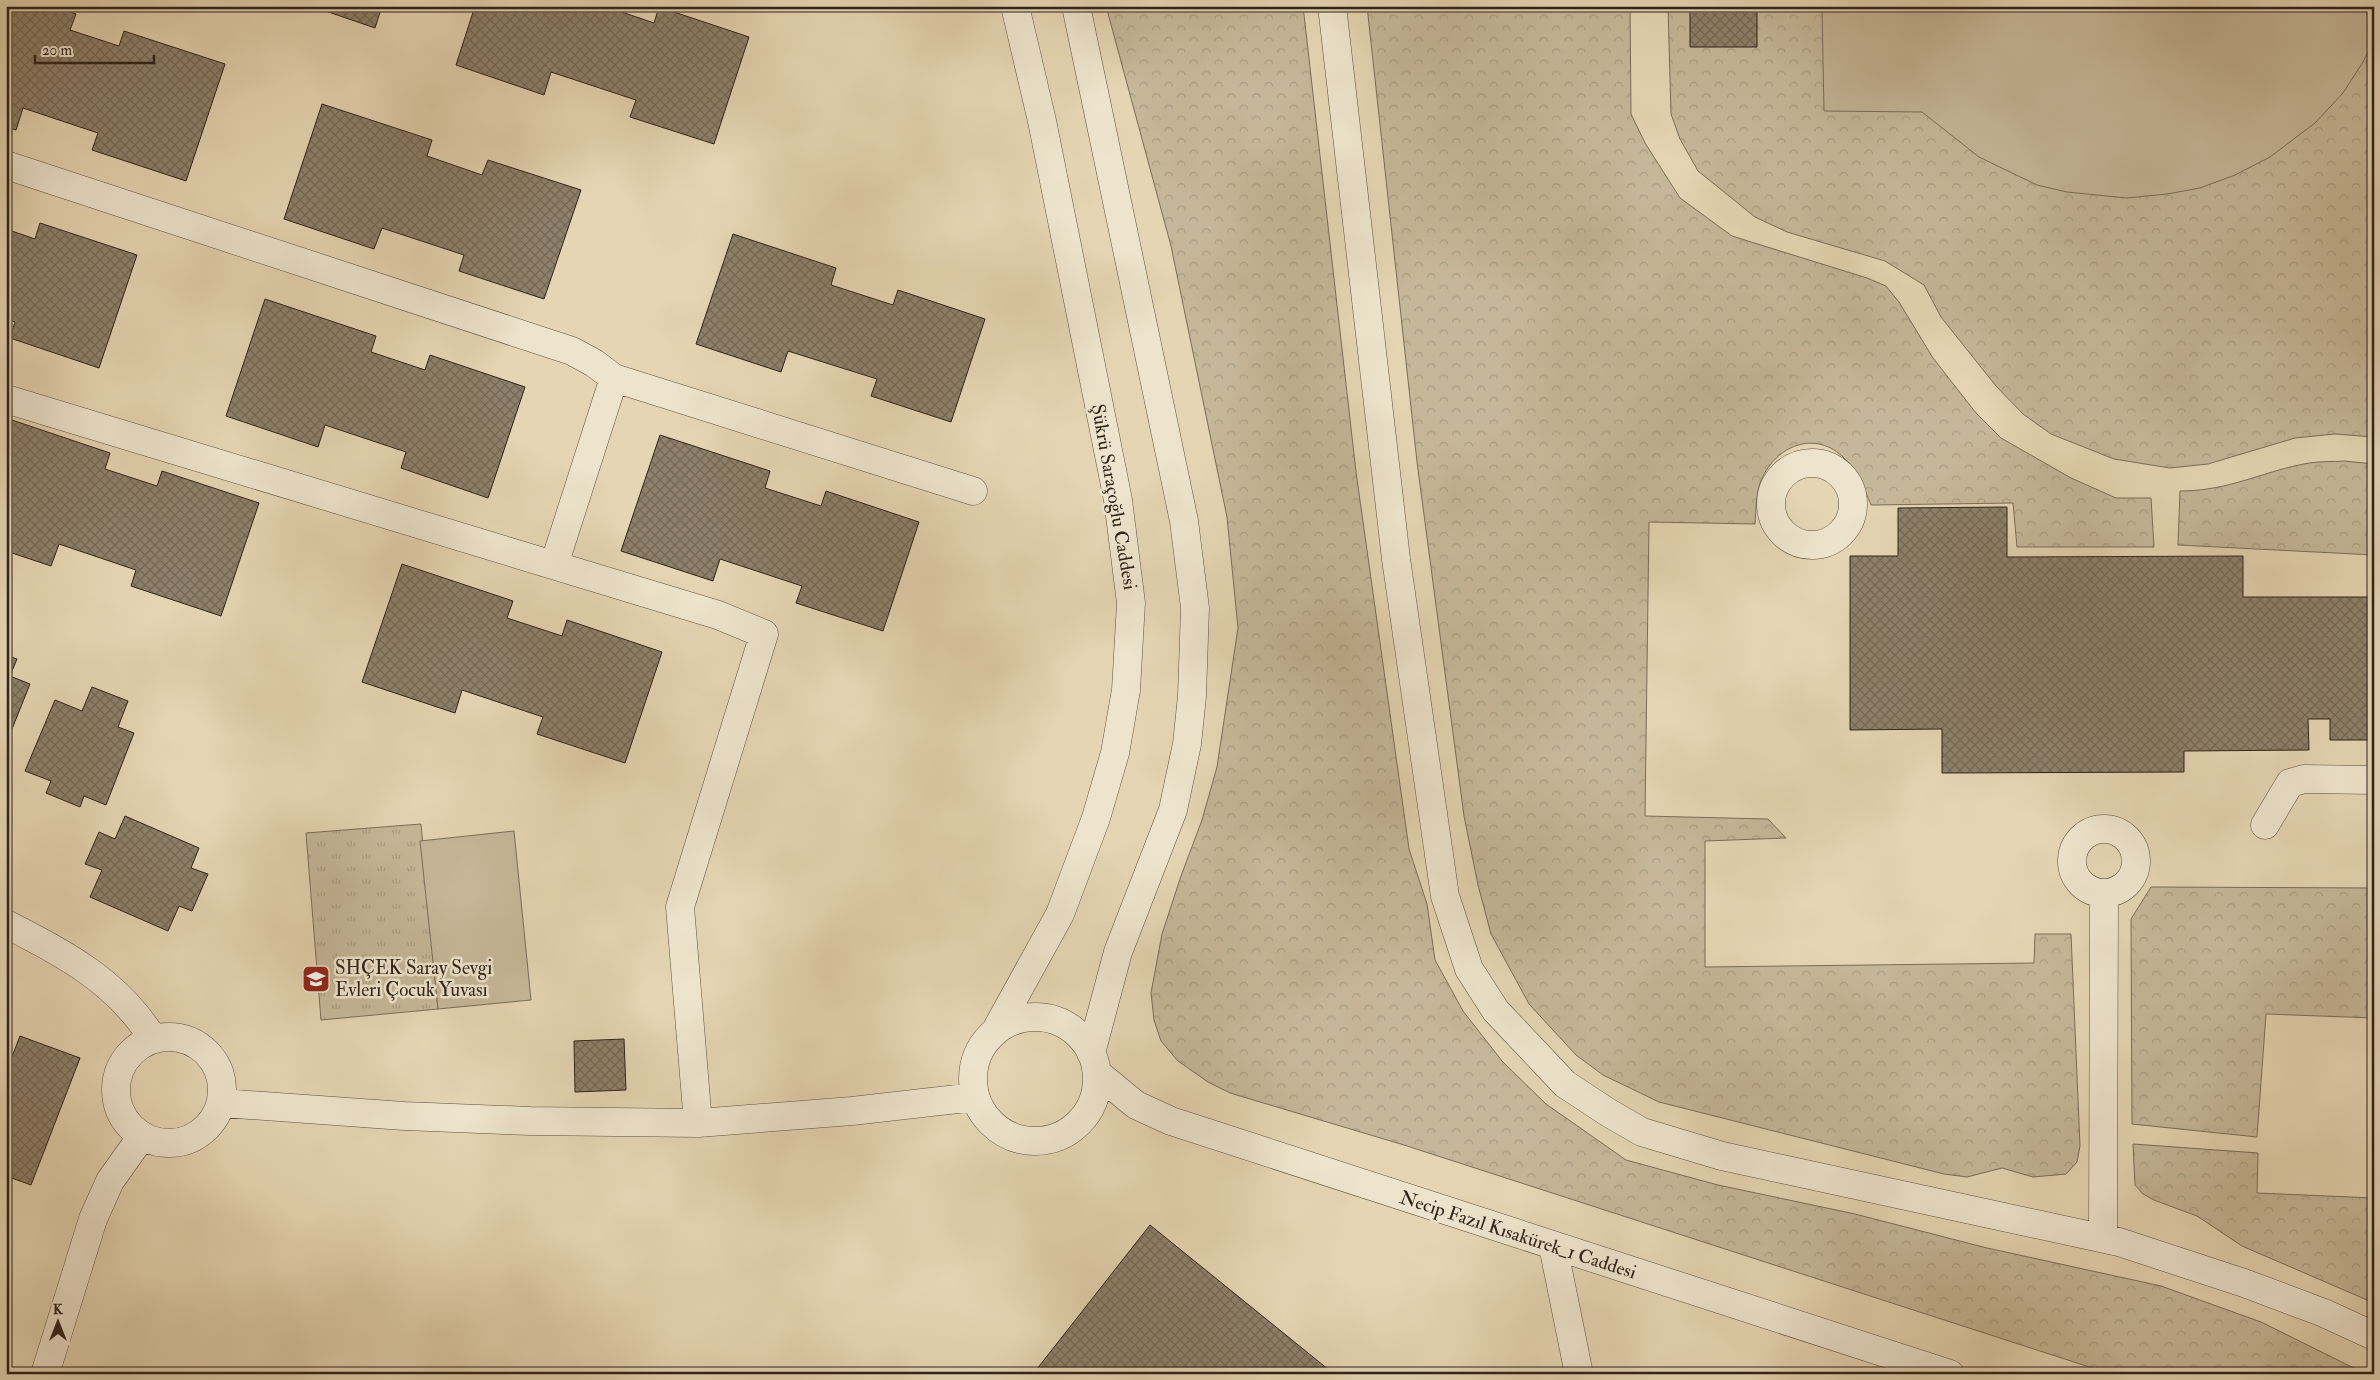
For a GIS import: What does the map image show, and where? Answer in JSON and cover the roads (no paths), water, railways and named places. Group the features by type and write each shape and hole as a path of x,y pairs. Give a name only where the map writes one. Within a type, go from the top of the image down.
{"street":[{"name":"Şükrü Saraçoğlu Caddesi","path":"996,1030 1020,1019 1037,1017 1054,1020 1069,1027 1082,1038 1094,1063 1093,1102 1084,1117 1072,1129 1058,1137 1041,1141 1024,1140 1008,1135 994,1126 982,1113 975,1097 972,1081 974,1064 980,1048 996,1030 1060,914 1096,818 1114,754 1126,690 1131,602 1118,500 1042,122 1015,6"},
{"path":"1076,6 1184,520 1195,608 1192,696 1187,744 1173,810 1118,952 1094,1063"},
{"path":"1332,6 1396,559 1445,896 1469,969 1496,1011 1565,1084 1642,1132 1722,1156 2103,1238 2172,1258 2244,1283 2324,1313 2374,1336"},
{"path":"6,165 572,351 614,378 973,491"},
{"path":"554,565 614,378"},
{"path":"6,398 718,615 764,634 680,907 698,1123"},
{"path":"2265,825 2290,783 2304,779 2374,780"},
{"path":"2103,1238 2104,893"},
{"path":"6,924 54,948 115,992 138,1015 153,1039"},
{"path":"173,1036 188,1040 211,1056 218,1068 223,1084 222,1103 214,1119 204,1130 192,1138 177,1143 160,1143 142,1136 130,1126 122,1115 117,1100 116,1084 120,1068 137,1047 153,1039 173,1036"},
{"name":"Necip Fazıl Kısakürek_1 Caddesi","path":"1094,1063 1136,1105 1171,1121 1950,1374"},
{"path":"222,1103 404,1116 530,1121 698,1123 852,1111 975,1097"},
{"path":"45,1374 94,1220 110,1181 142,1136"},
{"path":"1553,1246 1579,1374"}],"place":[{"name":"SHÇEK Saray Sevgi Evleri Çocuk Yuvası","path":"316,979"}]}
